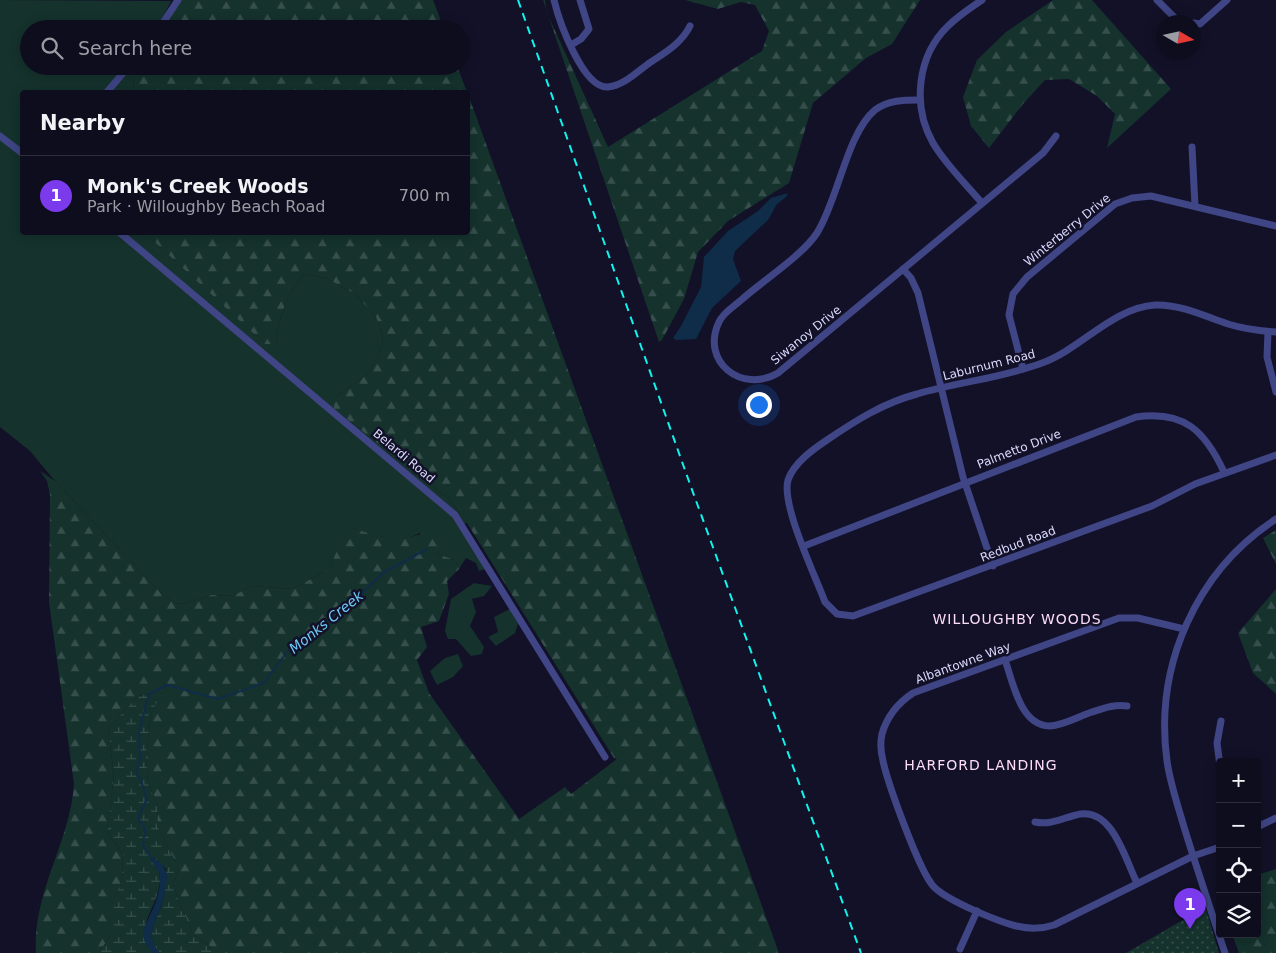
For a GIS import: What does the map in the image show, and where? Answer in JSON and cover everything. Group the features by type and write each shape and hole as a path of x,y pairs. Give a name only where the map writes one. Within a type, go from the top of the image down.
{"street":[{"path":"165,20 178,0"},
{"path":"554,0 562,27 592,82 603,87 620,84 680,42 690,26"},
{"path":"572,45 581,40 589,29 580,0"},
{"path":"982,0 947,27 927,56 919,100 922,116 933,143 982,203"},
{"path":"1157,0 1172,15"},
{"path":"1201,23 1228,0"},
{"path":"109,90 121,75"},
{"name":"Siwanoy Drive","path":"919,100 887,103 876,109 867,118 849,155 823,223 816,235 807,246 738,302 720,320 715,343 721,364 729,372 748,380 768,379 1043,153 1056,136"},
{"path":"0,136 20,152"},
{"path":"1192,147 1195,206"},
{"name":"Winterberry Drive","path":"1023,369 1009,315 1014,294 1027,277 1115,204 1125,200 1151,196 1276,226"},
{"name":"Belardi Road","path":"123,235 455,515 606,757"},
{"path":"903,269 911,278 918,293 964,482 993,566"},
{"name":"Laburnum Road","path":"804,546 787,502 786,491 793,470 801,460 819,446 875,410 917,394 1043,363 1070,349 1128,312 1154,306 1181,308 1230,325 1276,332"},
{"path":"1268,332 1267,357 1276,392"},
{"name":"Palmetto Drive","path":"804,546 1136,416 1171,417 1196,429 1213,450 1224,472"},
{"name":"Redbud Road","path":"804,546 824,602 834,612 844,616 860,615 1152,506 1224,472 1276,455"},
{"path":"1225,953 1193,856 1167,763 1164,736 1165,699 1174,656 1197,602 1222,567 1256,532 1276,519"},
{"name":"Albantowne Way","path":"1184,629 1138,618 1119,618 913,693 892,712 882,736 882,754 886,773 926,876 936,889 944,895 977,911 1017,926 1045,928 1193,856 1217,848"},
{"path":"1005,660 1024,711 1030,719 1040,724 1051,726 1113,705 1126,706"},
{"path":"1219,758 1217,743 1221,721"},
{"path":"1035,822 1051,824 1081,814 1091,815 1103,820 1112,831 1137,883"},
{"path":"1261,825 1276,818"},
{"path":"960,949 977,911"}],"green space":[{"path":"0,0 171,1 162,20 20,20 20,75 133,75 134,90 20,90 20,235 147,235 266,344 276,344 284,306 293,288 305,274 326,278 355,294 376,317 383,336 382,346 369,373 334,398 334,409 450,500 467,523 460,525 485,569 479,571 476,563 466,558 459,569 455,560 435,553 420,533 404,538 387,538 354,528 345,533 329,569 293,589 251,586 233,596 211,595 184,604 174,603 158,590 55,481 30,451 0,427"},
{"path":"178,0 433,0 441,20 165,20"},
{"path":"685,0 920,0 892,44 866,58 813,103 789,183 728,221 698,252 684,299 662,340 659,342 549,17 608,147 762,51 769,31 755,5 741,2 718,9"},
{"path":"1053,0 1092,0 1171,89 1107,148 1115,114 1097,96 1069,79 1045,80 1023,104 989,148 971,126 963,97 977,60 1006,32"},
{"path":"133,75 460,75 466,90 134,90"},
{"path":"470,100 779,953 212,953 210,946 193,934 180,904 174,886 178,867 157,825 158,806 148,783 146,756 151,713 166,686 149,694 138,696 108,729 114,775 107,832 123,854 122,881 112,904 112,933 99,953 36,953 36,931 40,910 45,889 66,827 74,784 49,602 50,495 47,481 40,471 55,481 158,590 174,603 184,604 211,595 233,596 251,586 293,589 329,569 345,532 354,528 374,535 394,538 432,532 441,539 435,553 455,560 459,569 447,581 449,594 439,621 421,627 427,647 417,660 429,693 519,819 565,787 571,794 617,759 614,758 467,523 450,500 334,409 334,398 369,373 382,346 383,336 376,317 355,294 326,278 305,274 293,288 284,306 276,344 265,344 147,235 470,235"},
{"path":"1276,530 1276,564 1263,538"},
{"path":"474,583 492,586 484,596 472,599 476,612 470,626 484,647 482,654 471,656 456,639 448,639 445,631 451,599"},
{"path":"1276,589 1276,694 1253,673 1238,633"},
{"path":"510,609 518,624 515,633 496,646 488,637 498,632 494,617"},
{"path":"458,654 463,666 453,677 437,685 430,671 445,658"},
{"path":"167,685 151,713 146,756 148,783 158,806 157,825 178,867 174,886 180,904 193,934 210,946 212,953 160,953 155,946 152,940 153,927 163,900 166,869 154,858 159,872 159,890 145,927 147,944 153,953 99,953 112,933 112,904 122,881 123,854 107,832 114,775 108,729 138,696 149,694"},
{"path":"1276,869 1276,953 1239,953 1233,938 1261,938 1261,874"},
{"path":"1206,909 1219,953 1126,953 1200,910"}],"water":[{"path":"788,193 777,204 768,220 735,251 733,259 741,281 712,308 696,339 676,340 673,338 701,287 704,257 728,231 758,211 771,198"},
{"path":"150,856 162,864 167,874 164,896 152,932 153,942 160,953 153,953 145,942 144,937 145,928 155,904 160,884 158,870"}],"waterway":[{"name":"Monks Creek","path":"151,858 143,845 145,828 138,818 147,799 142,782 137,774 140,758 139,732 149,694 167,685 218,699 264,683 287,652 357,598 383,573 427,549"}],"railway":[{"path":"518,0 691,487 861,953"}],"place":[{"name":"Monk's Creek Woods","path":"1190,929"}],"district":[{"name":"WILLOUGHBY WOODS","path":"1017,619"},
{"name":"HARFORD LANDING","path":"981,765"}]}
